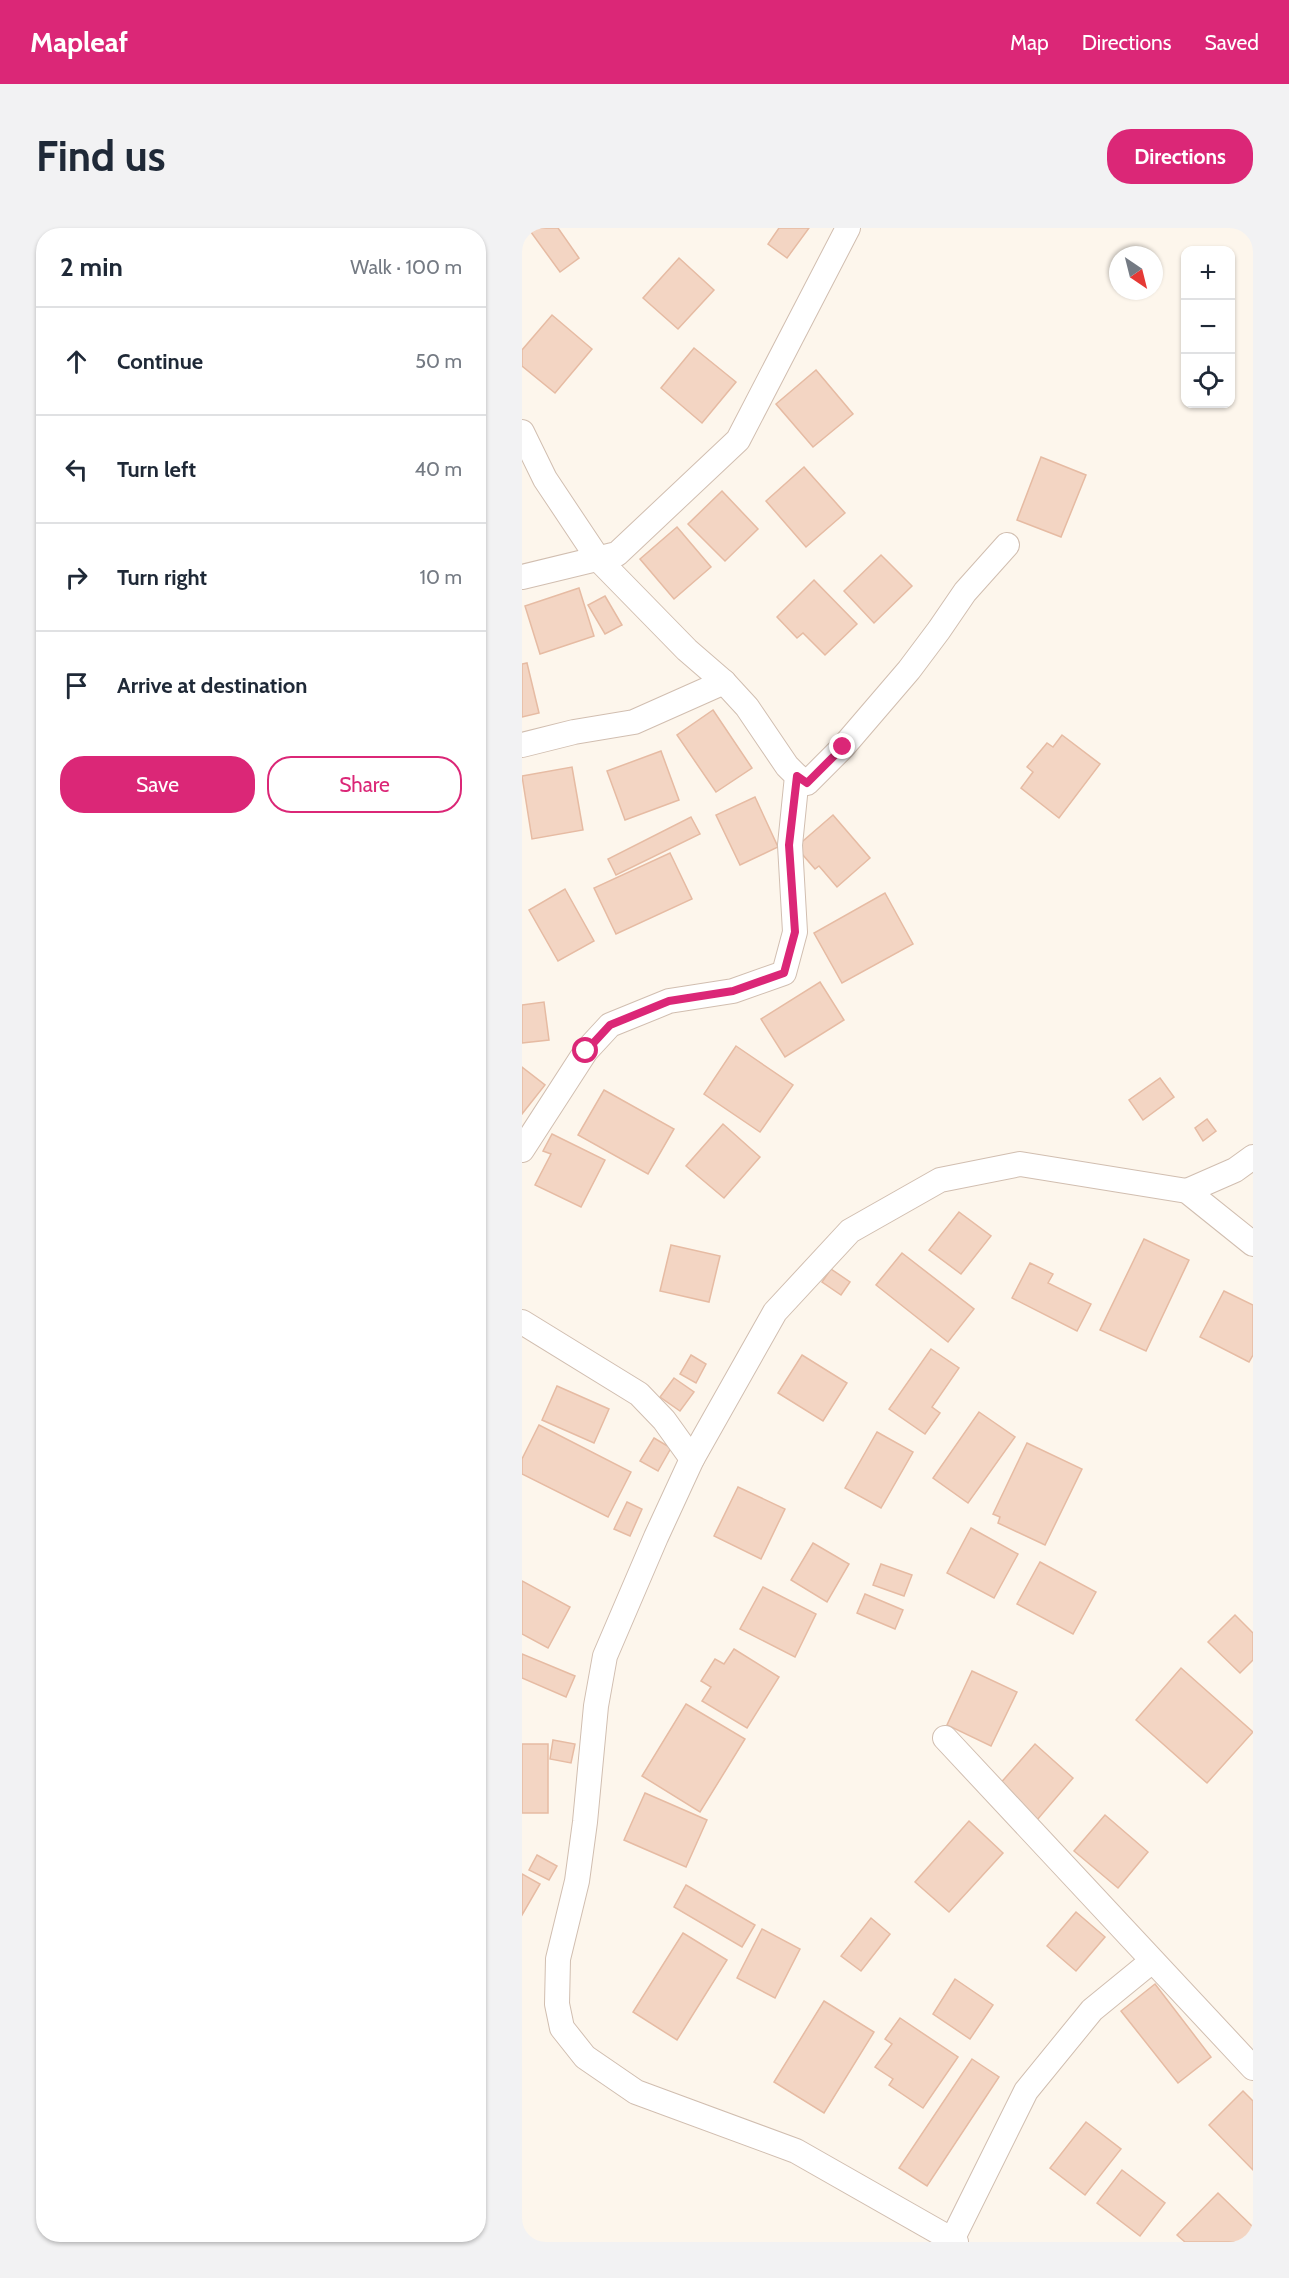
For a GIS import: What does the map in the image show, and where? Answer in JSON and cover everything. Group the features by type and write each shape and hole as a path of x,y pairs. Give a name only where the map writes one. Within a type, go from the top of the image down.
{"street":[{"path":"522,577 617,554 738,440 848,228"},
{"path":"522,432 545,479 598,560 687,650 724,682 747,708 788,766 807,783 843,747 909,670 965,592 1007,545"},
{"path":"522,745 574,732 634,722 724,682"},
{"path":"522,1150 586,1051 610,1025 669,1001 733,991 784,973 795,932 789,845 797,776"},
{"path":"1187,1191 1235,1170 1253,1157"},
{"path":"1152,1961 1092,2010 1026,2091 953,2241 796,2151 636,2092 585,2057 562,2028 557,2004 558,1959 577,1881 596,1706 605,1656 692,1459 775,1312 850,1231 940,1180 1020,1164 1187,1191 1253,1244"},
{"path":"522,1322 639,1394 664,1420 692,1459"},
{"path":"945,1738 1253,2068"}],"building":[{"path":"528,228 558,228 579,258 560,272"},
{"path":"779,228 809,228 787,258 768,244"},
{"path":"679,258 714,290 678,329 643,298"},
{"path":"552,315 592,349 555,393 522,366 522,350"},
{"path":"694,348 736,382 702,423 661,388"},
{"path":"816,370 853,414 813,447 776,404"},
{"path":"1041,457 1086,475 1061,537 1017,520"},
{"path":"804,467 845,513 806,547 766,501"},
{"path":"722,491 758,529 725,561 688,524"},
{"path":"677,527 711,567 674,599 640,559"},
{"path":"881,555 912,586 874,623 844,591"},
{"path":"814,580 857,624 825,655 803,633 797,638 777,617"},
{"path":"579,588 594,636 540,654 525,606"},
{"path":"605,596 622,625 605,634 588,605"},
{"path":"527,663 539,713 522,717 522,664"},
{"path":"713,710 752,768 716,792 677,735"},
{"path":"1062,735 1100,764 1059,818 1021,788 1033,772 1027,767 1047,743 1053,747"},
{"path":"661,751 679,800 625,820 607,771"},
{"path":"572,767 583,830 532,839 522,776"},
{"path":"755,797 778,847 740,865 716,815"},
{"path":"833,815 870,858 837,887 819,866 815,869 796,847"},
{"path":"691,817 700,834 616,875 608,859"},
{"path":"670,853 692,899 616,934 594,888"},
{"path":"565,889 594,941 558,961 529,910"},
{"path":"885,893 913,944 842,983 814,933"},
{"path":"820,982 844,1020 785,1057 761,1019"},
{"path":"544,1002 549,1040 522,1043 522,1005"},
{"path":"736,1046 793,1085 760,1132 704,1094"},
{"path":"522,1067 545,1085 522,1114"},
{"path":"1160,1078 1174,1097 1143,1120 1129,1100"},
{"path":"604,1090 674,1129 648,1174 578,1135"},
{"path":"1207,1119 1216,1131 1203,1141 1195,1128"},
{"path":"723,1124 760,1157 724,1198 686,1166"},
{"path":"552,1134 605,1160 581,1207 535,1185 551,1154 543,1151"},
{"path":"959,1212 991,1236 961,1274 929,1250"},
{"path":"1144,1239 1189,1260 1146,1351 1100,1330"},
{"path":"671,1245 720,1256 709,1302 660,1291"},
{"path":"902,1253 974,1309 948,1342 876,1285"},
{"path":"1030,1263 1053,1274 1048,1283 1091,1304 1077,1331 1012,1298"},
{"path":"831,1269 850,1282 841,1295 822,1282"},
{"path":"1224,1291 1253,1305 1253,1355 1249,1362 1200,1337"},
{"path":"931,1349 959,1368 932,1407 940,1413 925,1434 889,1409"},
{"path":"691,1355 706,1364 696,1383 680,1374"},
{"path":"802,1355 847,1383 823,1421 778,1393"},
{"path":"674,1378 694,1392 680,1411 660,1397"},
{"path":"557,1386 609,1409 594,1443 542,1420"},
{"path":"979,1412 1015,1437 968,1503 933,1478"},
{"path":"539,1425 631,1472 608,1517 522,1474 522,1459"},
{"path":"877,1432 913,1452 881,1508 845,1488"},
{"path":"654,1438 671,1448 658,1471 640,1461"},
{"path":"1027,1443 1082,1469 1045,1545 998,1523 1000,1517 993,1514"},
{"path":"738,1487 785,1509 761,1559 714,1536"},
{"path":"627,1502 642,1509 630,1536 614,1529"},
{"path":"971,1528 1018,1554 994,1598 947,1573"},
{"path":"813,1543 849,1564 827,1602 791,1580"},
{"path":"1040,1562 1096,1592 1073,1634 1017,1604"},
{"path":"881,1564 912,1575 904,1596 873,1585"},
{"path":"522,1581 570,1607 548,1648 522,1634"},
{"path":"763,1587 816,1614 795,1657 740,1629"},
{"path":"865,1594 903,1610 895,1629 857,1613"},
{"path":"1235,1615 1253,1633 1253,1660 1240,1673 1208,1642"},
{"path":"734,1649 779,1677 747,1728 702,1701 711,1687 701,1681 715,1659 724,1664"},
{"path":"522,1654 575,1676 566,1697 522,1678"},
{"path":"1181,1668 1253,1732 1207,1783 1136,1720"},
{"path":"972,1671 1017,1692 991,1746 947,1725"},
{"path":"686,1704 745,1739 700,1812 642,1776"},
{"path":"553,1740 575,1744 571,1763 550,1759"},
{"path":"522,1744 548,1744 548,1813 522,1813"},
{"path":"1035,1744 1073,1778 1037,1820 998,1786"},
{"path":"645,1793 707,1820 686,1867 624,1840"},
{"path":"1105,1815 1148,1852 1118,1888 1074,1851"},
{"path":"969,1821 1003,1853 949,1912 915,1882"},
{"path":"537,1855 557,1866 549,1880 529,1870"},
{"path":"522,1874 540,1884 522,1915"},
{"path":"686,1885 755,1925 742,1947 674,1907"},
{"path":"1076,1912 1105,1937 1076,1971 1047,1946"},
{"path":"871,1918 890,1934 861,1971 841,1956"},
{"path":"762,1929 800,1949 775,1998 737,1978"},
{"path":"683,1933 727,1960 677,2040 633,2012"},
{"path":"955,1979 993,2005 970,2039 933,2014"},
{"path":"1155,1984 1211,2057 1178,2083 1121,2011"},
{"path":"824,2001 874,2032 824,2113 774,2082"},
{"path":"900,2018 958,2057 923,2108 889,2085 893,2079 875,2067 892,2044 885,2039"},
{"path":"972,2059 999,2077 927,2186 899,2168"},
{"path":"1243,2091 1253,2101 1253,2170 1209,2125"},
{"path":"1086,2122 1121,2149 1085,2195 1050,2168"},
{"path":"1122,2170 1165,2203 1140,2236 1097,2203"},
{"path":"1218,2193 1253,2229 1241,2242 1185,2242 1177,2235"}],"route":[{"path":"586,1051 610,1025 669,1001 733,991 784,973 795,932 789,845 797,776 807,783 843,747"}]}
